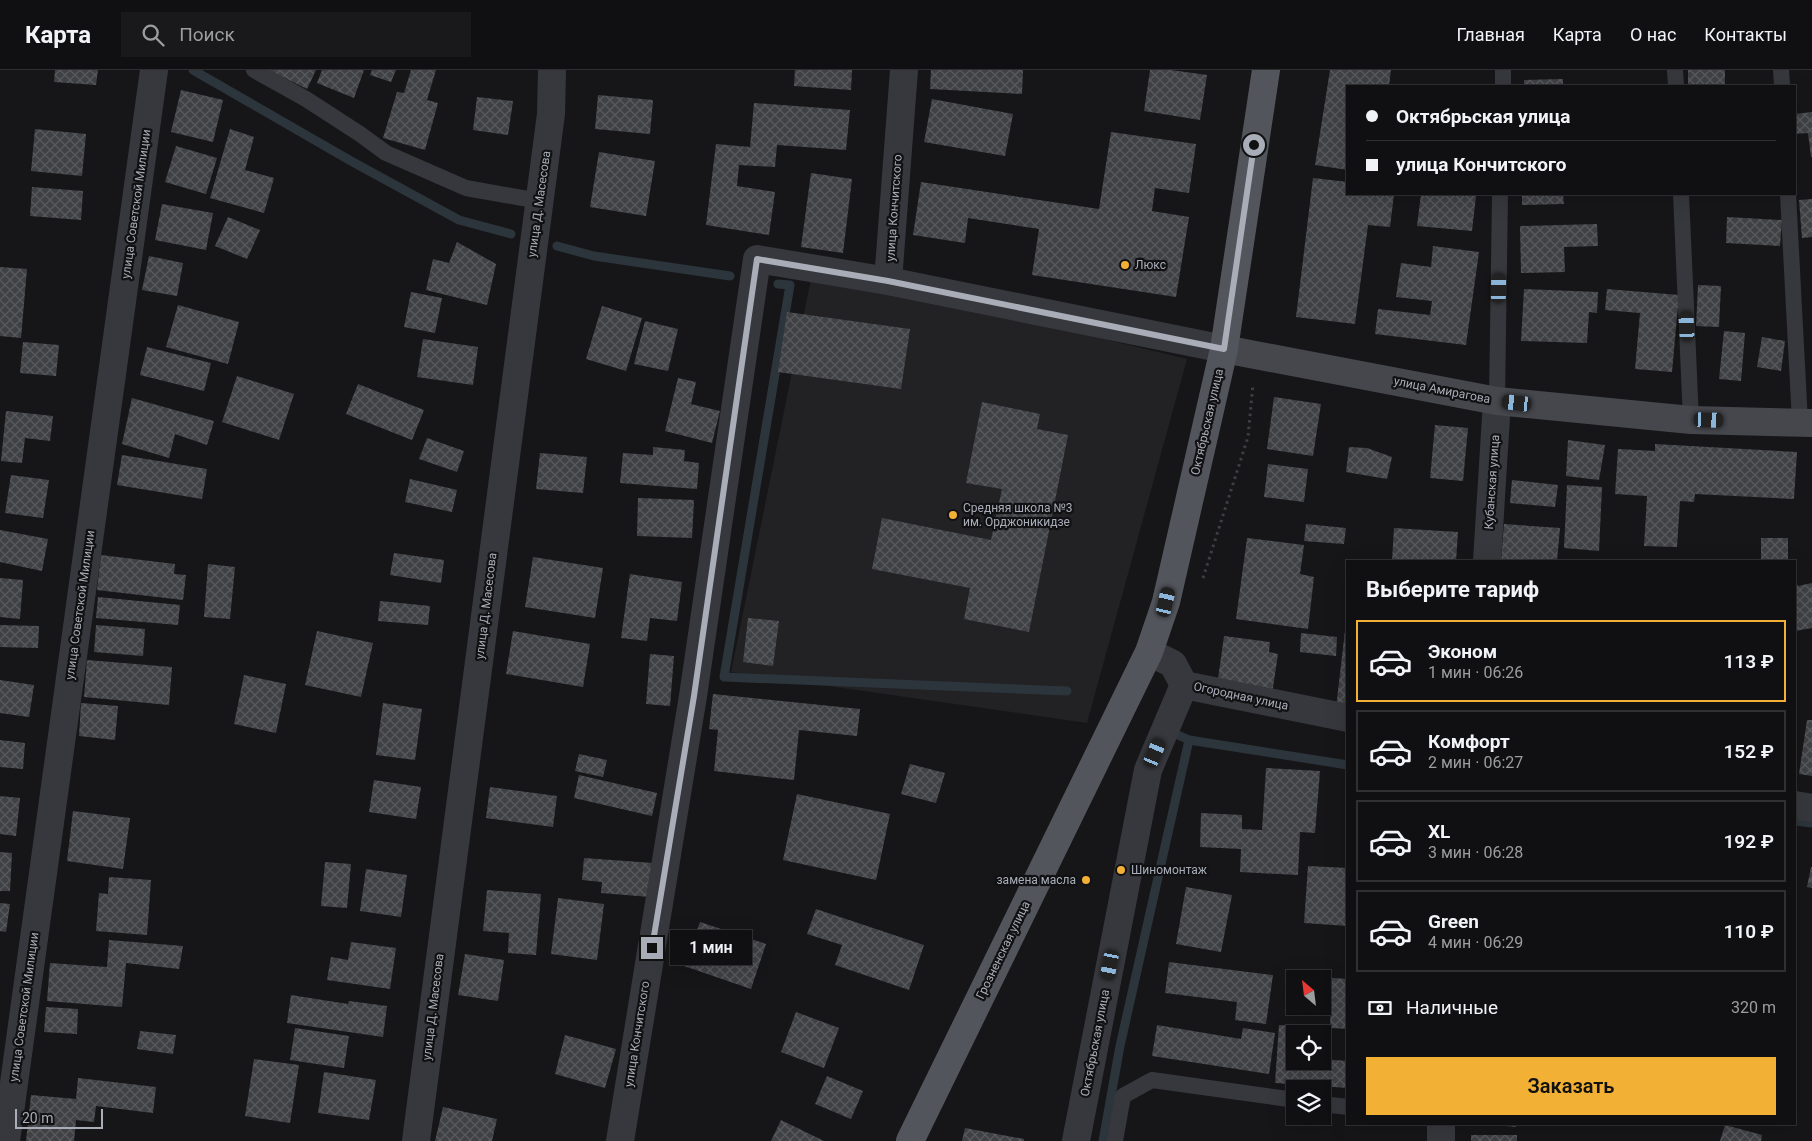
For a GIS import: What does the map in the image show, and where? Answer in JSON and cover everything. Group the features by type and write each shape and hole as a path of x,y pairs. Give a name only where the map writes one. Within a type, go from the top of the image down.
{"main road":[{"name":"Октябрьская улица","path":"1149,652 1166,602 1224,349 1266,70"},
{"name":"Грозненская улица","path":"910,1141 1149,652"}],"street":[{"name":"улица Советской Милиции","path":"6,1141 154,70"},
{"name":"улица Д. Масесова","path":"416,1141 551,114 552,70"},
{"name":"улица Кончитского","path":"620,1141 694,696 757,259 888,281 904,70"},
{"path":"888,281 1224,349"},
{"name":"улица Амирагова","path":"1224,349 1497,401 1691,420 1806,422"},
{"name":"Кубанская улица","path":"1487,560 1497,401"},
{"name":"Огородная улица","path":"1149,652 1173,664 1184,685 1346,718"},
{"name":"Октябрьская улица","path":"1076,1141 1148,770 1184,685"},
{"path":"1796,805 1812,808"},
{"path":"1441,1125 1441,1141"}],"lane":[{"path":"254,70 306,99 386,153 466,188 539,201"},
{"path":"1503,70 1503,85"},
{"path":"1675,70 1676,85"},
{"path":"1781,70 1782,85"},
{"name":"Кубанская улица","path":"1497,401 1500,195"},
{"path":"1681,195 1691,420"},
{"path":"1788,195 1806,422"},
{"path":"1115,1141 1123,1096 1152,1080 1286,1099"},
{"path":"1331,1105 1346,1108"}],"shaded area":[{"name":"Средняя школа №3 им. Орджоникидзе","path":"813,269 1187,359 1087,723 731,672"}],"building":[{"path":"55,70 98,70 96,85 54,82"},
{"path":"269,70 316,70 307,89"},
{"path":"322,70 364,70 354,98 317,83"},
{"path":"372,70 396,70 391,82 370,75"},
{"path":"411,70 436,70 427,100 438,103 425,150 383,138 397,92 404,93"},
{"path":"795,70 852,70 851,90 794,86"},
{"path":"931,70 1023,70 1022,94 930,89"},
{"path":"1150,70 1171,70 1207,75 1200,120 1144,111"},
{"path":"1330,70 1391,70 1389,85 1346,85 1346,170 1315,165"},
{"path":"1688,70 1725,70 1725,85 1688,85"},
{"path":"1563,79 1563,85 1524,85 1524,80"},
{"path":"181,90 223,100 213,142 171,132"},
{"path":"598,95 653,100 650,134 595,129"},
{"path":"477,97 513,101 508,135 473,130"},
{"path":"932,99 1013,114 1005,156 924,142"},
{"path":"754,103 850,110 846,150 777,145 775,167 739,165 737,186 775,192 769,235 706,225 716,144 750,147"},
{"path":"1812,112 1812,157 1808,133 1796,134 1796,114"},
{"path":"35,129 86,134 82,176 31,171"},
{"path":"230,129 254,137 245,170 274,178 264,213 210,198"},
{"path":"1111,132 1196,144 1189,193 1155,188 1152,211 1189,217 1176,297 1032,275 1039,229 968,218 965,243 913,235 921,182 1099,209"},
{"path":"176,146 217,158 206,194 165,182"},
{"path":"599,152 655,161 646,216 590,207"},
{"path":"811,173 852,179 843,253 801,247"},
{"path":"1313,178 1346,182 1346,195 1394,195 1390,227 1368,225 1355,324 1296,317"},
{"path":"32,187 83,191 81,220 30,216"},
{"path":"1421,195 1476,196 1472,231 1417,226"},
{"path":"1522,195 1563,195 1564,204 1522,205"},
{"path":"1812,199 1812,237 1802,238 1799,200"},
{"path":"162,204 213,213 206,250 155,240"},
{"path":"228,217 260,230 247,259 215,246"},
{"path":"1727,217 1782,220 1780,246 1726,243"},
{"path":"1597,224 1598,246 1564,247 1565,272 1521,273 1520,226"},
{"path":"457,242 496,264 487,305 426,290 433,259 449,263"},
{"path":"1433,246 1479,252 1466,345 1375,334 1378,309 1430,315 1432,301 1396,297 1401,263 1431,267"},
{"path":"149,256 183,263 177,296 142,290"},
{"path":"0,267 27,269 21,338 0,336"},
{"path":"1698,285 1721,286 1719,327 1696,326"},
{"path":"1524,289 1598,292 1597,313 1589,312 1587,343 1521,341"},
{"path":"1607,289 1679,295 1672,372 1635,369 1640,313 1605,310"},
{"path":"411,292 442,298 435,333 404,327"},
{"path":"178,305 239,322 228,364 166,347"},
{"path":"602,306 642,318 626,371 586,359"},
{"path":"787,312 910,329 901,389 778,372"},
{"path":"645,321 678,329 668,371 634,364"},
{"path":"1724,331 1745,333 1741,381 1719,379"},
{"path":"1762,337 1785,341 1781,371 1757,367"},
{"path":"423,339 478,347 473,385 417,377"},
{"path":"23,342 59,345 56,376 20,373"},
{"path":"147,347 211,363 204,391 140,375"},
{"path":"237,376 294,394 279,440 222,422"},
{"path":"678,378 696,382 691,404 720,411 712,443 665,431"},
{"path":"358,384 424,410 412,440 346,414"},
{"path":"1274,397 1321,404 1313,456 1267,449"},
{"path":"132,398 214,421 207,445 175,434 169,458 122,444"},
{"path":"982,402 1040,414 1037,429 1068,435 1029,632 964,619 970,588 872,569 882,518 991,540 1002,489 966,483"},
{"path":"6,411 53,416 50,441 25,438 22,463 1,461"},
{"path":"1435,425 1468,428 1463,481 1430,478"},
{"path":"427,438 464,451 457,472 419,459"},
{"path":"1568,440 1605,445 1599,480 1566,476"},
{"path":"1655,444 1797,452 1794,499 1695,494 1694,502 1680,501 1677,547 1644,546 1647,496 1615,494 1618,449 1655,451"},
{"path":"653,447 685,450 684,461 699,463 697,489 620,483 623,453 653,455"},
{"path":"1349,447 1367,448 1392,457 1387,479 1346,472"},
{"path":"540,453 587,457 583,493 536,489"},
{"path":"122,455 207,469 202,499 117,485"},
{"path":"1268,464 1308,469 1304,502 1264,497"},
{"path":"11,475 49,480 43,518 5,513"},
{"path":"410,479 457,490 452,512 405,502"},
{"path":"1512,480 1558,485 1555,507 1510,503"},
{"path":"1567,485 1602,487 1599,551 1564,548"},
{"path":"638,498 694,500 692,538 637,536"},
{"path":"1306,524 1346,528 1344,544 1304,541"},
{"path":"1504,524 1560,528 1557,560 1501,560"},
{"path":"1394,528 1458,532 1456,560 1392,560"},
{"path":"0,530 48,539 42,571 0,562"},
{"path":"1247,538 1304,545 1300,574 1314,577 1308,629 1236,619"},
{"path":"1761,538 1788,538 1788,560 1761,560"},
{"path":"394,553 444,560 441,583 390,575"},
{"path":"101,555 175,564 174,574 186,575 183,600 97,590"},
{"path":"533,557 603,568 595,618 525,607"},
{"path":"208,564 235,567 230,619 204,617"},
{"path":"630,574 682,582 677,621 650,618 647,641 621,638"},
{"path":"0,578 23,580 20,619 0,617"},
{"path":"1796,581 1798,586 1812,583 1812,628 1796,631"},
{"path":"98,597 180,605 178,625 96,618"},
{"path":"380,601 430,606 428,625 378,621"},
{"path":"748,618 779,621 773,666 743,662"},
{"path":"1346,622 1346,708 1336,708"},
{"path":"0,625 39,626 38,648 0,647"},
{"path":"96,625 145,629 143,656 94,652"},
{"path":"317,631 373,643 361,697 305,685"},
{"path":"513,631 590,644 583,687 506,674"},
{"path":"1301,633 1337,637 1336,656 1300,652"},
{"path":"1224,636 1270,642 1269,652 1278,654 1272,694 1217,686"},
{"path":"650,654 674,656 670,706 646,704"},
{"path":"87,660 172,667 169,705 84,697"},
{"path":"244,675 286,684 276,733 234,724"},
{"path":"0,680 34,685 29,717 0,713"},
{"path":"713,694 860,709 857,736 799,730 794,780 714,771 718,730 709,729"},
{"path":"81,703 118,706 115,740 79,736"},
{"path":"383,703 422,709 415,760 376,755"},
{"path":"1807,720 1812,720 1812,776 1799,774"},
{"path":"0,740 25,743 23,769 0,767"},
{"path":"579,754 607,760 603,777 575,771"},
{"path":"910,764 945,773 936,803 901,794"},
{"path":"1266,768 1320,771 1315,833 1300,832 1298,875 1240,872 1241,849 1200,847 1201,813 1242,815 1242,829 1262,830"},
{"path":"579,775 657,793 652,816 574,798"},
{"path":"374,780 421,787 416,819 369,812"},
{"path":"490,787 557,796 553,827 486,818"},
{"path":"797,794 890,814 876,880 783,860"},
{"path":"0,796 20,798 16,836 0,834"},
{"path":"73,811 130,818 123,869 67,861"},
{"path":"0,852 12,853 10,891 0,891"},
{"path":"584,858 653,863 650,897 601,893 602,882 582,880"},
{"path":"325,862 351,864 347,908 321,906"},
{"path":"1308,866 1346,868 1346,926 1304,923"},
{"path":"1812,867 1812,888 1807,887"},
{"path":"366,869 407,875 401,917 360,911"},
{"path":"109,877 151,880 147,935 96,931 99,893 108,894"},
{"path":"1186,887 1232,895 1221,952 1176,944"},
{"path":"487,890 541,894 536,955 508,953 509,933 483,931"},
{"path":"558,898 604,904 597,960 551,954"},
{"path":"0,903 10,904 6,932 0,931"},
{"path":"816,909 924,945 909,990 835,965 842,945 807,934"},
{"path":"700,922 766,944 751,989 684,966"},
{"path":"109,940 183,946 179,969 126,963 122,1007 47,1001 50,963 107,967"},
{"path":"351,942 396,948 390,989 327,980 331,957 348,960"},
{"path":"465,954 504,960 498,1001 458,995"},
{"path":"1169,962 1273,975 1266,1024 1235,1020 1237,1002 1165,993"},
{"path":"1332,978 1346,979 1346,1029 1331,1028 1330,1025"},
{"path":"291,995 348,1004 349,1001 387,1006 383,1037 287,1023"},
{"path":"46,1007 78,1009 77,1034 44,1032"},
{"path":"796,1012 839,1028 824,1068 781,1052"},
{"path":"1157,1025 1241,1039 1243,1028 1275,1033 1269,1074 1152,1056"},
{"path":"1279,1025 1286,1025 1286,1070 1331,1070 1331,1060 1346,1061 1346,1088 1331,1087 1331,1080 1286,1080 1286,1084 1275,1083"},
{"path":"295,1028 349,1036 344,1068 290,1060"},
{"path":"140,1031 176,1035 173,1054 137,1049"},
{"path":"565,1035 616,1049 605,1088 555,1074"},
{"path":"254,1059 299,1065 290,1123 245,1116"},
{"path":"324,1072 376,1080 369,1120 318,1113"},
{"path":"827,1076 863,1091 851,1119 815,1104"},
{"path":"78,1078 156,1087 153,1113 96,1106 94,1122 76,1120 74,1141 26,1141 31,1095 76,1099"},
{"path":"443,1107 497,1119 492,1141 435,1141"},
{"path":"781,1120 824,1141 771,1141"},
{"path":"1496,1125 1516,1125 1516,1127"},
{"path":"1725,1125 1762,1135 1761,1141 1720,1141"},
{"path":"965,1128 1024,1139 1024,1141 962,1141"},
{"path":"1471,1135 1517,1135 1517,1141 1471,1141"}],"waterway":[{"path":"193,70 351,161 459,220 511,234"},
{"path":"557,246 594,256 730,276"},
{"path":"778,284 790,285 724,677 1067,691"},
{"path":"1178,735 1189,740 1346,765"},
{"path":"1103,1141 1120,1046 1189,740"},
{"path":"1796,821 1812,823"}],"place":[{"name":"Люкс","path":"1125,265"},
{"name":"Средняя школа №3 им. Орджоникидзе","path":"953,515"},
{"name":"Шиномонтаж","path":"1121,870"},
{"name":"замена масла","path":"1086,880"}],"route":[{"path":"652,948 694,696 757,259 888,281 1224,349 1254,145"}]}
